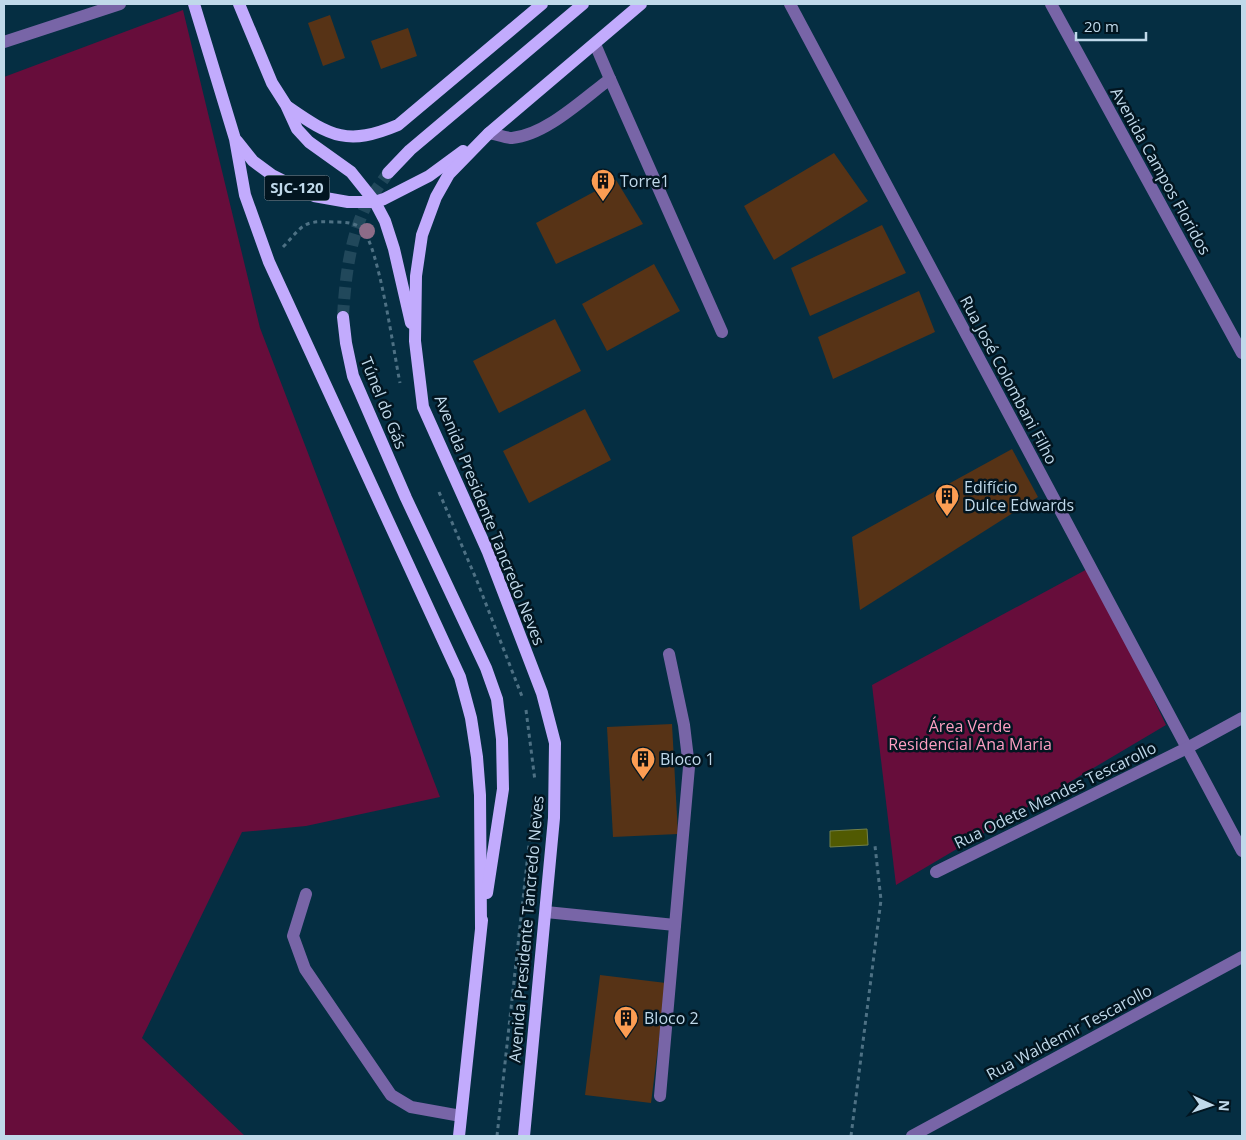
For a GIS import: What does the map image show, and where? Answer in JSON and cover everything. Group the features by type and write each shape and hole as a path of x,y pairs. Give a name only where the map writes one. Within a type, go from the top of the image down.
{"main road":[{"name":"SJC-120","path":"194,4 235,139 253,161 272,175 314,196 348,202 375,202"},
{"name":"SJC-120","path":"239,4 272,83 286,105 297,129 308,142 351,172 375,202"},
{"path":"286,105 315,126 334,134 355,138 378,133 398,125 542,4"},
{"path":"388,173 410,150 583,4"},
{"name":"Avenida Presidente Tancredo Neves","path":"524,1136 554,818 555,743 542,693 488,552 424,408 415,341 416,276 422,235 436,197 448,174 489,133 641,4"},
{"path":"415,341 394,249 385,221 375,202 429,176 489,133"},
{"path":"235,139 245,195 269,262 460,677 472,718 480,795 481,927 459,1136"},
{"name":"Túnel do Gás","path":"343,317 353,376 406,498 486,668 497,699 502,739 503,789 481,927"}],"street":[{"path":"4,42 120,4"},
{"name":"Rua José Colombani Filho","path":"790,4 1242,851"},
{"name":"Avenida Campos Floridos","path":"1051,4 1242,353"},
{"path":"595,44 722,332"},
{"path":"489,133 510,138 530,133 555,120 610,79"},
{"path":"660,1096 689,767 684,725 669,654"},
{"name":"Rua Odete Mendes Tescarollo","path":"936,872 1187,748 1242,718"},
{"path":"306,894 293,936 305,969 391,1094 411,1107 461,1116"},
{"path":"546,912 675,925"},
{"name":"Rua Waldemir Tescarollo","path":"912,1136 1242,957"}],"path":[{"path":"851,1136 881,900 875,846"}],"green space":[{"path":"183,10 260,328 440,797 306,826 242,832 142,1038 245,1136 4,1136 4,77"},
{"name":"Área Verde Residencial Ana Maria","path":"1091,567 1166,725 896,885 872,685"}],"shaded area":[{"path":"867,829 868,845 830,847 830,831"}],"building":[{"path":"330,15 345,58 323,66 308,23"},
{"path":"408,28 417,56 381,69 371,41"},
{"path":"834,153 868,201 774,260 744,206"},
{"name":"Torre1","path":"616,180 643,224 556,264 536,223"},
{"path":"882,225 906,273 810,316 791,268"},
{"path":"654,264 680,311 607,351 582,304"},
{"path":"919,291 935,332 833,379 818,337"},
{"path":"555,319 581,371 499,413 473,361"},
{"path":"585,409 611,460 529,503 503,451"},
{"name":"Edifício Dulce Edwards","path":"1012,449 1038,497 860,610 852,537"},
{"name":"Bloco 1","path":"672,724 678,834 613,837 607,727"},
{"name":"Bloco 2","path":"600,975 666,983 651,1103 585,1095"}],"tunnel":[{"path":"343,317 348,263 354,237 368,202 388,173"}],"place":[{"name":"Torre1","path":"603,202"},
{"name":"Edifício Dulce Edwards","path":"947,517"},
{"name":"Bloco 1","path":"643,780"},
{"name":"Bloco 2","path":"626,1039"}]}
